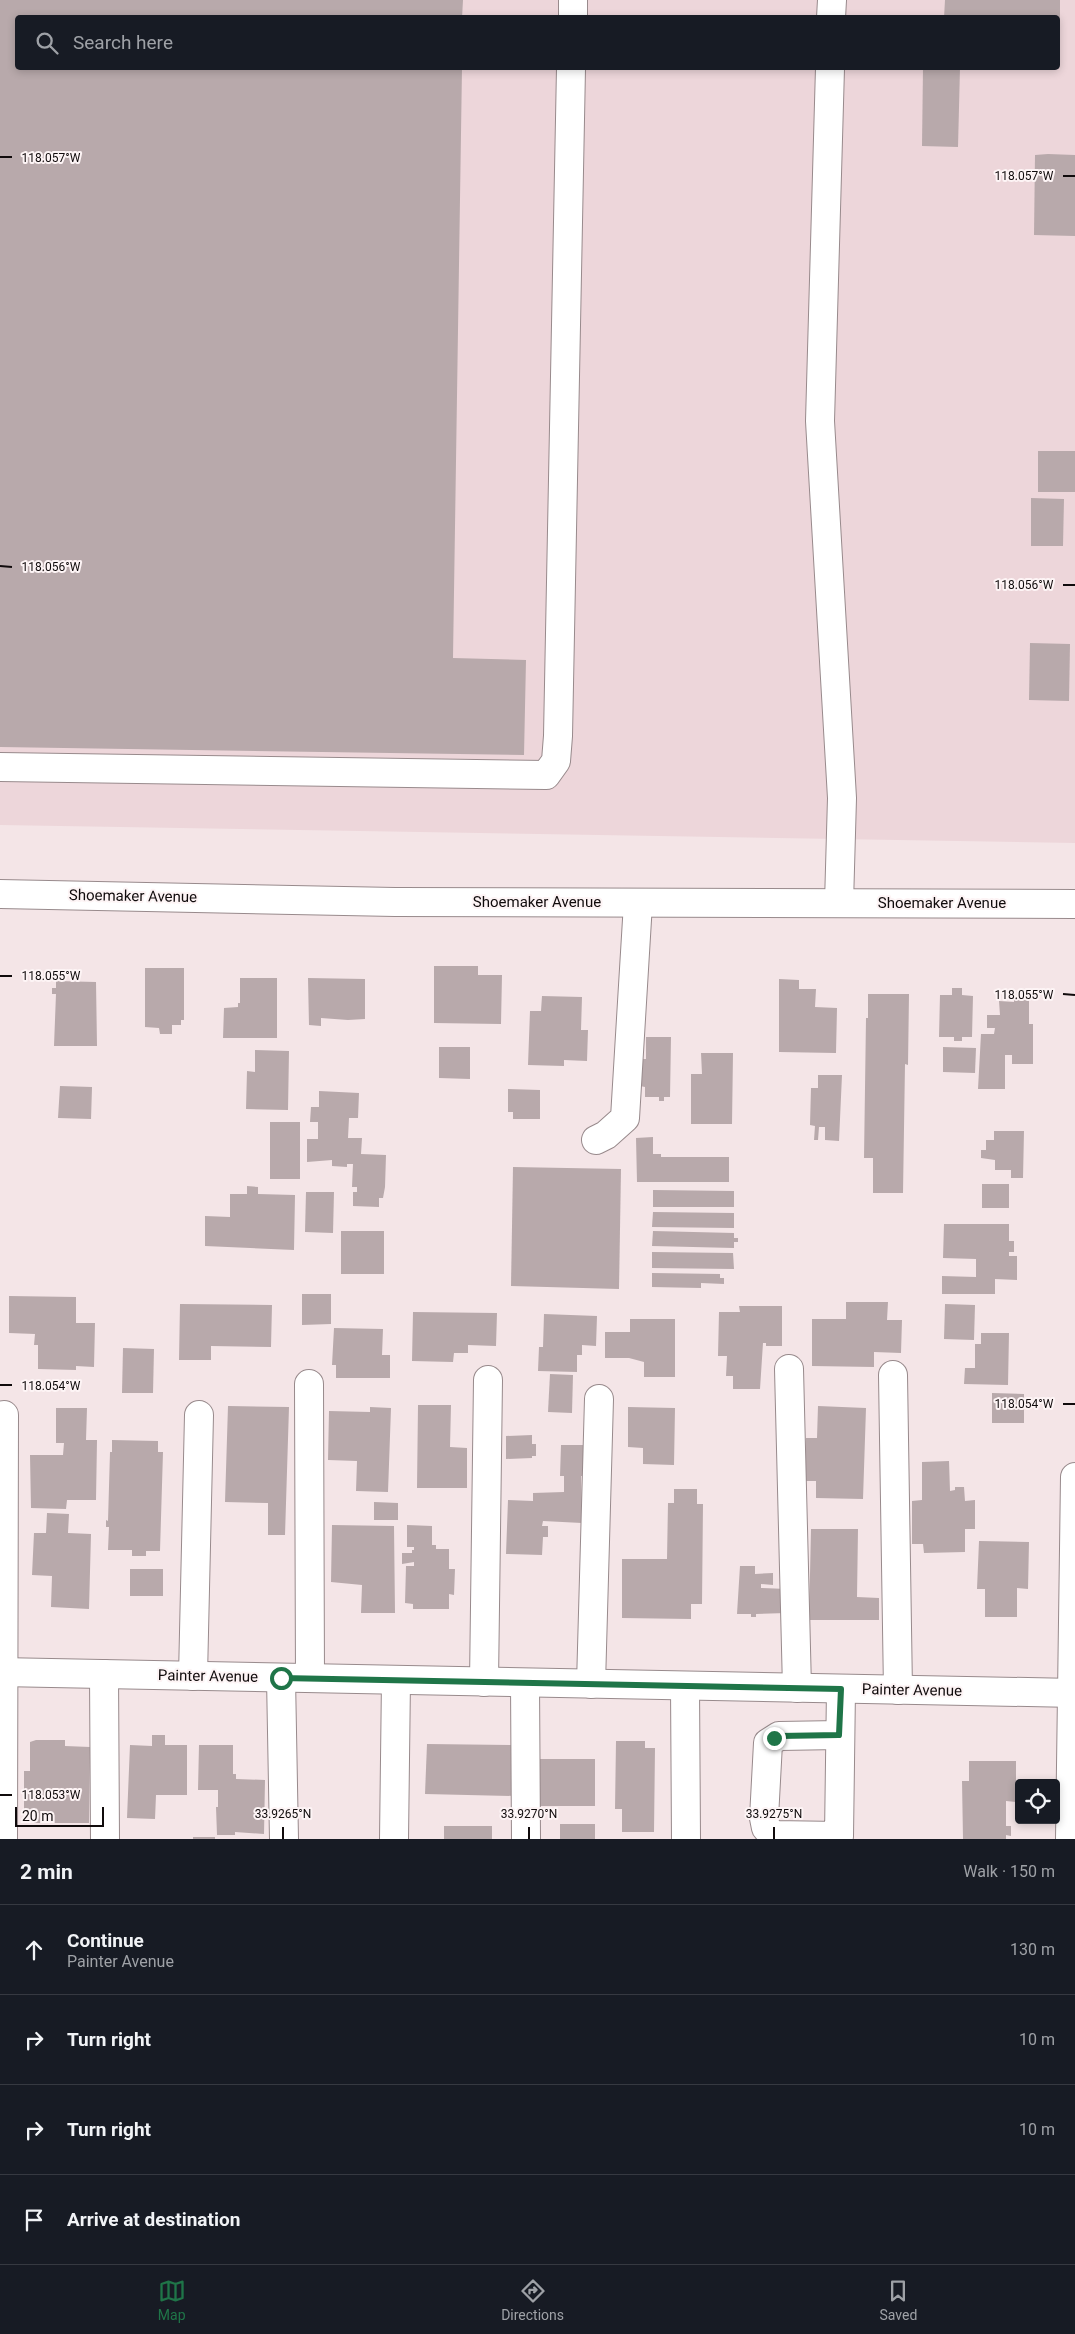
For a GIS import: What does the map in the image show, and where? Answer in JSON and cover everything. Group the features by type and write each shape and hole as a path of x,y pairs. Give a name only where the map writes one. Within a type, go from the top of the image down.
{"street":[{"path":"572,15 573,0"},
{"path":"831,15 832,0"},
{"path":"0,767 546,775 556,761 558,736 572,70"},
{"path":"830,70 820,421 842,798 839,903"},
{"name":"Shoemaker Avenue","path":"0,894 386,902 1075,904"},
{"path":"596,1140 606,1135 625,1118 638,903"},
{"path":"789,1369 797,1688"},
{"path":"893,1375 898,1690"},
{"path":"484,1682 488,1380"},
{"path":"309,1384 310,1678"},
{"path":"591,1684 599,1399"},
{"path":"3,1839 4,1415"},
{"path":"193,1676 199,1415"},
{"path":"1070,1839 1075,1477"},
{"name":"Painter Avenue","path":"2,1672 1073,1693"},
{"path":"104,1674 105,1839"},
{"path":"281,1678 284,1839"},
{"path":"394,1839 396,1680"},
{"path":"526,1682 526,1839"},
{"path":"686,1686 686,1839"},
{"path":"839,1735 841,1689"}],"shaded area":[{"path":"0,0 1075,0 1075,843 0,825"}],"building":[{"path":"0,0 463,0 462,15 15,15 15,70 462,70 453,658 526,660 524,755 0,747"},
{"path":"945,0 1060,0 1060,15 944,15"},
{"path":"923,70 960,70 958,147 922,146"},
{"path":"1035,155 1075,155 1075,236 1034,235"},
{"path":"1038,451 1075,451 1075,492 1038,492"},
{"path":"1031,498 1064,499 1063,546 1031,546"},
{"path":"1030,643 1070,644 1069,701 1029,700"},
{"path":"434,966 478,966 478,975 502,975 501,1024 434,1023"},
{"path":"145,968 184,968 184,1020 181,1020 181,1025 172,1025 172,1034 160,1034 159,1028 145,1027"},
{"path":"240,978 277,978 277,1038 223,1038 224,1008 238,1007 238,1003 240,1003"},
{"path":"308,978 365,979 365,1019 321,1018 321,1026 309,1025"},
{"path":"779,979 799,980 799,989 816,989 815,1007 837,1008 836,1053 779,1052"},
{"path":"56,981 96,982 97,1046 54,1046 56,994 52,994 52,988 56,988"},
{"path":"952,988 962,988 962,995 973,996 972,1037 962,1037 962,1041 954,1041 954,1037 939,1037 940,995 952,995"},
{"path":"868,994 909,994 908,1065 905,1064 903,1193 873,1193 873,1158 864,1158"},
{"path":"542,996 582,997 581,1030 588,1030 587,1061 564,1060 564,1066 528,1065 530,1011 541,1011"},
{"path":"1014,997 1020,997 1020,1000 1029,1000 1029,1024 1033,1024 1033,1064 1012,1064 1012,1055 1005,1055 1005,1089 978,1089 981,1034 994,1034 995,1028 987,1028 987,1015 1000,1015 999,1001 1014,1002"},
{"path":"646,1037 671,1037 670,1097 664,1097 664,1101 659,1101 659,1097 645,1097 645,1087 640,1086 640,1059 646,1059"},
{"path":"439,1047 470,1047 470,1079 439,1078"},
{"path":"943,1047 976,1048 975,1073 943,1072"},
{"path":"255,1050 289,1051 288,1110 246,1109 247,1071 255,1072"},
{"path":"701,1053 733,1053 732,1124 691,1124 691,1074 702,1074"},
{"path":"818,1075 842,1075 839,1141 825,1140 825,1127 819,1127 818,1140 814,1140 815,1126 810,1125 811,1088 818,1088"},
{"path":"60,1086 92,1087 91,1119 58,1118"},
{"path":"508,1089 540,1090 540,1119 513,1119 513,1112 508,1112"},
{"path":"319,1091 359,1093 358,1118 349,1118 348,1138 362,1138 361,1154 386,1155 385,1187 383,1198 379,1198 379,1207 353,1206 353,1192 357,1192 357,1187 352,1187 353,1164 347,1164 347,1167 332,1166 332,1160 307,1162 307,1139 318,1139 318,1122 310,1122 311,1107 319,1107"},
{"path":"270,1122 300,1122 300,1179 270,1179"},
{"path":"994,1131 1024,1131 1023,1178 1011,1178 1011,1170 995,1170 995,1160 981,1158 981,1150 986,1150 986,1140 994,1140"},
{"path":"653,1137 653,1154 661,1154 661,1157 729,1157 729,1182 637,1182 636,1138"},
{"path":"513,1167 621,1169 619,1289 511,1286"},
{"path":"982,1184 1009,1184 1009,1208 982,1208"},
{"path":"247,1186 258,1187 258,1194 295,1195 294,1250 205,1246 205,1216 230,1217 230,1194 247,1194"},
{"path":"653,1190 734,1191 734,1207 653,1207"},
{"path":"306,1192 334,1192 333,1233 305,1232"},
{"path":"653,1212 734,1213 734,1228 652,1227"},
{"path":"944,1224 1009,1224 1009,1241 1014,1241 1014,1252 1009,1252 1009,1256 1017,1256 1017,1280 995,1279 995,1294 942,1294 942,1276 976,1277 976,1259 943,1258"},
{"path":"341,1231 384,1231 384,1274 341,1274"},
{"path":"653,1231 734,1233 734,1238 738,1238 738,1242 734,1242 734,1248 652,1246"},
{"path":"652,1252 733,1253 734,1269 652,1268"},
{"path":"652,1273 720,1274 720,1278 724,1278 724,1284 701,1283 701,1288 652,1287"},
{"path":"302,1294 331,1294 331,1324 302,1325"},
{"path":"9,1296 76,1297 76,1323 95,1323 94,1367 76,1366 76,1370 38,1369 38,1345 34,1345 35,1334 9,1333"},
{"path":"846,1302 888,1302 887,1320 902,1320 901,1353 874,1352 874,1367 812,1366 812,1319 846,1319"},
{"path":"180,1304 272,1305 271,1347 211,1346 211,1360 179,1360"},
{"path":"945,1304 975,1305 974,1340 944,1339"},
{"path":"739,1306 782,1306 782,1346 766,1346 766,1343 763,1343 760,1389 733,1389 733,1376 726,1376 727,1356 718,1356 719,1312 740,1312"},
{"path":"413,1312 497,1313 496,1346 468,1345 468,1353 454,1353 453,1362 412,1361"},
{"path":"544,1314 597,1316 596,1346 582,1345 582,1355 577,1355 577,1372 538,1371 539,1347 543,1347"},
{"path":"630,1319 675,1319 675,1377 644,1377 644,1362 629,1358 605,1358 605,1332 630,1332"},
{"path":"334,1328 383,1329 382,1355 390,1355 390,1378 336,1378 336,1365 332,1365"},
{"path":"981,1333 1009,1333 1008,1385 964,1384 965,1368 975,1368 975,1344 981,1344"},
{"path":"123,1348 154,1349 153,1393 122,1393"},
{"path":"550,1374 573,1375 572,1413 548,1412"},
{"path":"992,1393 1024,1394 1024,1423 992,1423"},
{"path":"418,1405 451,1405 450,1447 467,1448 467,1488 417,1488"},
{"path":"228,1406 289,1407 285,1535 268,1535 268,1503 225,1502"},
{"path":"818,1406 866,1408 863,1499 816,1498 816,1481 805,1481 806,1438 817,1438"},
{"path":"370,1407 391,1408 388,1492 356,1491 357,1461 328,1460 329,1411 370,1412"},
{"path":"628,1407 675,1408 674,1465 643,1464 643,1448 628,1447"},
{"path":"56,1408 87,1408 86,1440 97,1440 96,1500 67,1500 66,1509 31,1508 30,1455 63,1455 64,1443 56,1443"},
{"path":"532,1435 532,1444 536,1444 536,1456 532,1456 532,1458 506,1459 506,1436"},
{"path":"112,1440 158,1441 158,1452 163,1452 160,1551 146,1551 146,1556 132,1556 132,1550 108,1550 109,1527 106,1527 106,1520 108,1521"},
{"path":"561,1445 586,1445 585,1476 581,1476 582,1523 543,1521 542,1526 548,1526 548,1537 543,1537 542,1555 506,1554 508,1500 533,1501 533,1493 564,1492 564,1476 560,1476"},
{"path":"949,1461 950,1491 955,1490 955,1487 964,1487 965,1501 975,1500 975,1529 965,1529 965,1552 924,1553 923,1544 912,1544 912,1501 922,1500 922,1462"},
{"path":"674,1489 697,1489 697,1504 703,1504 702,1604 691,1604 691,1619 622,1618 622,1559 667,1559 668,1503 674,1503"},
{"path":"374,1502 398,1503 398,1520 374,1520"},
{"path":"47,1513 69,1514 68,1533 91,1534 89,1609 51,1607 52,1576 32,1575 34,1533 46,1533"},
{"path":"332,1525 394,1526 395,1613 361,1613 362,1585 331,1582"},
{"path":"407,1525 432,1526 432,1545 436,1545 436,1549 449,1549 449,1569 455,1569 454,1595 449,1594 449,1609 413,1609 413,1604 405,1603 406,1566 414,1566 414,1562 402,1564 402,1553 412,1553 412,1550 414,1550 414,1547 407,1547"},
{"path":"811,1529 858,1529 857,1597 879,1598 879,1620 809,1620"},
{"path":"979,1541 1029,1542 1028,1589 1017,1588 1017,1617 985,1617 985,1589 977,1589"},
{"path":"740,1566 755,1566 755,1574 773,1573 773,1585 761,1584 761,1588 787,1589 786,1613 756,1614 756,1617 751,1617 751,1614 737,1614"},
{"path":"130,1569 163,1569 163,1596 130,1596"},
{"path":"152,1735 165,1735 165,1745 187,1745 187,1795 156,1795 155,1819 127,1818 130,1745 152,1746"},
{"path":"36,1740 65,1740 65,1746 90,1747 89,1823 34,1823 35,1812 24,1812 24,1771 30,1771 30,1742"},
{"path":"616,1741 645,1741 645,1748 655,1748 654,1832 622,1832 622,1809 615,1809"},
{"path":"427,1744 516,1745 515,1796 425,1794"},
{"path":"199,1745 233,1745 233,1774 236,1774 236,1779 265,1780 264,1834 235,1832 235,1835 217,1835 216,1807 218,1807 218,1790 198,1790"},
{"path":"537,1759 595,1759 595,1806 537,1806"},
{"path":"969,1761 1016,1761 1015,1802 1006,1801 1006,1826 1011,1826 1011,1836 1006,1835 1006,1839 963,1839 962,1781 969,1781"},
{"path":"560,1824 595,1824 595,1839 560,1839"},
{"path":"444,1826 492,1826 492,1839 444,1839"},
{"path":"193,1837 215,1837 215,1839 193,1839"}],"route":[{"path":"281,1678 841,1689 839,1735 779,1736 774,1738"}]}
